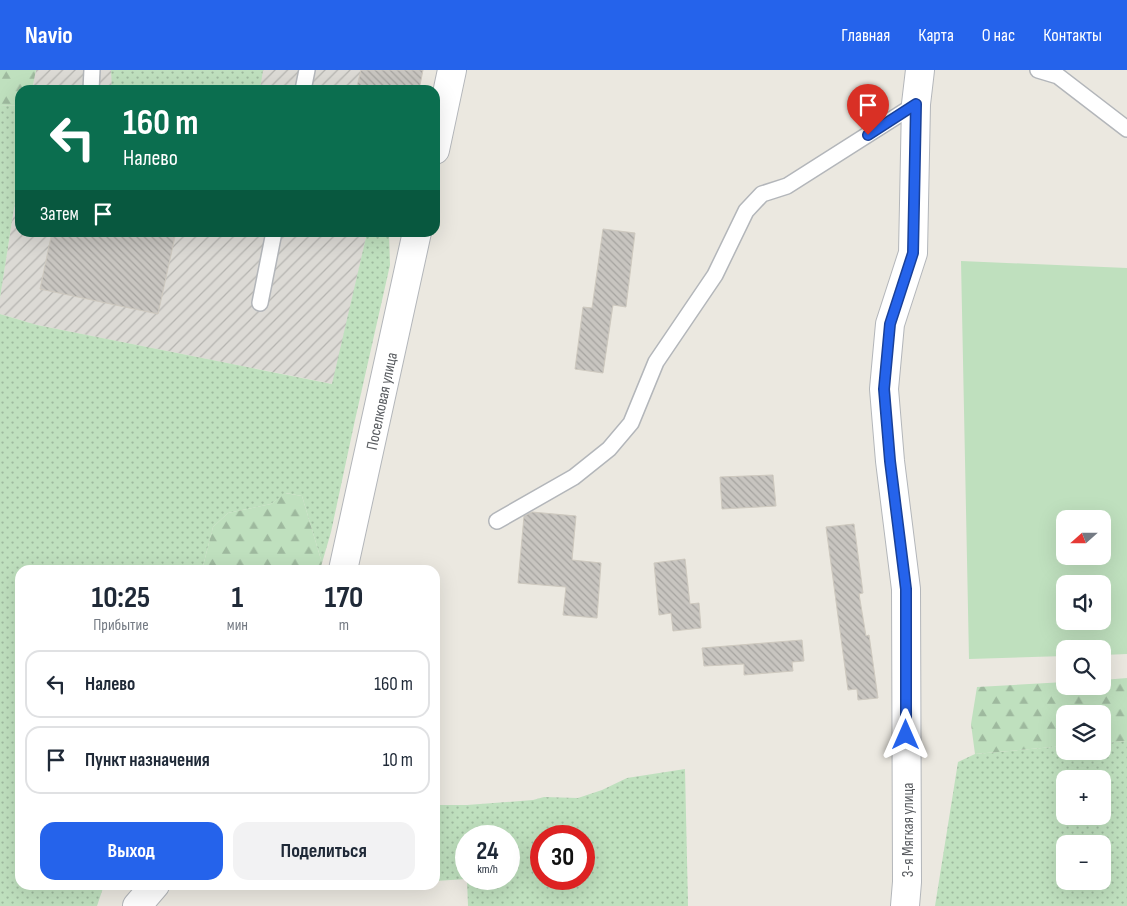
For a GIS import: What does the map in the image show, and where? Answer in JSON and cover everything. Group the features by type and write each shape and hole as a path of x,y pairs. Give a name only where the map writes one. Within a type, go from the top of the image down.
{"street":[{"path":"440,126 452,70"},
{"path":"916,104 920,70"},
{"name":"3-я Мягкая улица","path":"905,906 907,882 906,589 890,461 884,389 890,324 913,253 916,104"},
{"name":"Поселковая улица","path":"344,565 416,237"},
{"path":"136,906 150,890"}],"lane":[{"path":"91,85 92,70"},
{"path":"304,85 307,70"},
{"path":"1038,70 1058,76 1127,129"},
{"path":"497,521 574,477 609,449 631,423 656,362 715,275 746,211 762,194 787,186 916,104"},
{"path":"260,302 273,237"}],"shaded area":[{"path":"36,70 423,70 420,85 33,85"},
{"path":"15,202 15,237 366,237 333,384 37,325 0,314 0,298"}],"green space":[{"path":"0,70 36,70 33,85 15,85 15,106 0,105"},
{"path":"111,70 263,70 261,85 112,85"},
{"path":"0,105 15,106 15,202 0,298"},
{"path":"366,237 389,237 390,265 331,532 322,563 302,496 286,493 271,504 228,513 213,527 203,565 15,565 15,890 102,890 97,906 0,906 0,314 37,325 332,384"},
{"path":"961,261 1127,268 1127,654 1111,655 1111,640 1056,640 1056,656 969,659"},
{"path":"285,493 302,496 321,565 203,565 213,527 228,513 271,504"},
{"path":"1127,678 1127,741 1111,742 1111,705 1056,705 1056,747 975,754 971,724 977,687 1056,683 1056,695 1111,695 1111,679"},
{"path":"1127,741 1127,906 935,906 958,762 975,754 1056,747 1056,760 1111,760 1111,742"},
{"path":"685,769 688,906 468,906 467,890 520,890 520,825 455,825 455,880 440,881 440,805 533,800 544,797 578,798 602,790 627,778"}],"building":[{"path":"361,70 423,70 420,85 357,85"},
{"path":"603,229 635,233 626,307 613,305 603,373 575,369 583,307 592,308"},
{"path":"51,237 175,237 158,314 40,289"},
{"path":"773,475 776,506 722,509 720,477"},
{"path":"532,512 576,516 572,560 601,563 597,618 563,615 566,587 518,583 524,516"},
{"path":"854,524 863,593 859,594 866,636 869,635 878,698 858,700 857,689 848,690 826,527"},
{"path":"685,559 690,604 699,603 701,628 673,631 671,613 659,615 654,563"},
{"path":"802,640 804,661 792,662 793,671 744,675 744,664 704,666 702,648"}],"route":[{"path":"868,135 916,104 916,186 913,253 890,324 884,389 890,461 906,589 906,735"}]}
